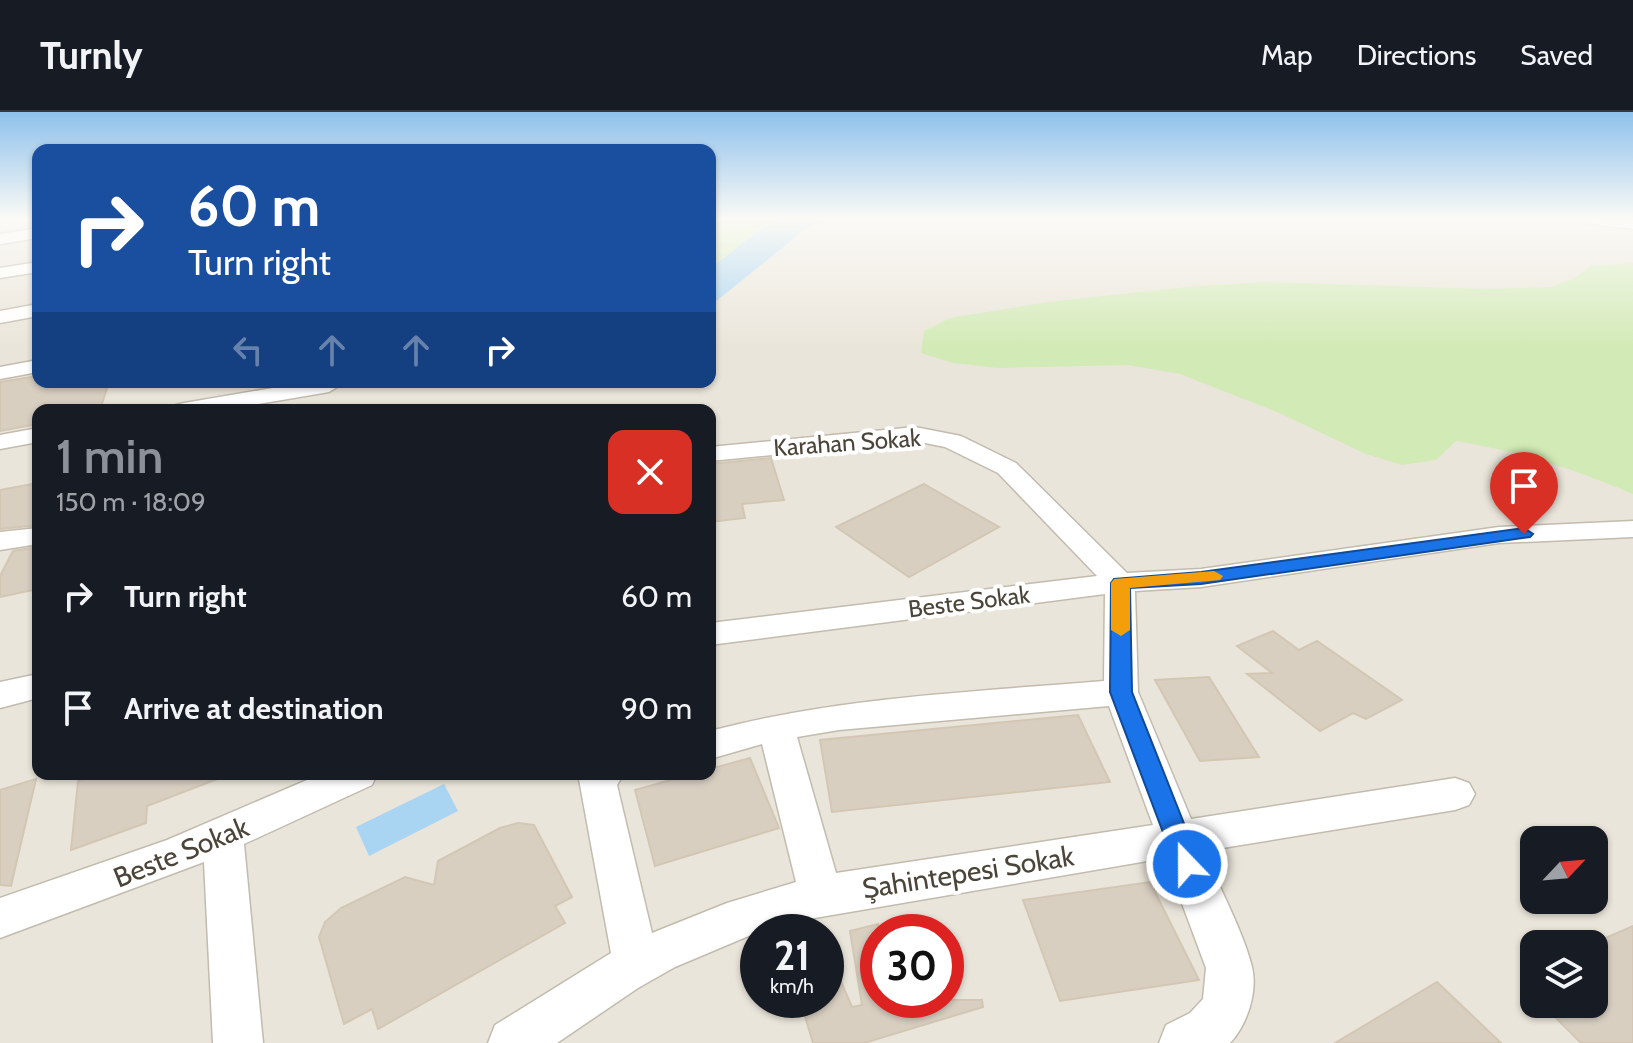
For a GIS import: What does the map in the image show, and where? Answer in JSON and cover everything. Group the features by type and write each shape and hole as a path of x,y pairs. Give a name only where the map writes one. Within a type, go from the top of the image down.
{"street":[{"path":"0,273 32,268"},
{"path":"0,317 32,311"},
{"path":"0,373 32,367"},
{"path":"216,404 303,388"},
{"name":"Karahan Sokak","path":"716,453 915,434 952,441 1007,468 1120,583"},
{"path":"0,442 32,436"},
{"name":"Beste Sokak","path":"716,633 1120,583 1201,578 1499,535 1633,529"},
{"path":"0,541 32,537"},
{"path":"1120,583 1121,692 1229,968 1231,994 1222,1016 1204,1034 1184,1043"},
{"path":"0,695 32,687"},
{"path":"716,743 776,727 839,717 1121,692"},
{"path":"776,727 821,895"},
{"name":"Beste Sokak","path":"0,918 122,877 223,837 345,780"},
{"path":"597,780 636,964"},
{"name":"Şahintepesi Sokak","path":"513,1043 636,964 731,920 821,895 1455,794"},
{"path":"223,837 238,1043"}],"shaded area":[{"path":"0,262 32,262 32,388 716,388 716,262 1633,262 1633,1043 0,1043"}],"green space":[{"path":"716,262 745,262 716,282"},
{"path":"1633,263 1633,494 1546,462 1456,441 1436,460 1402,465 1366,454 1277,412 1180,374 1128,365 997,368 953,363 921,353 924,331 950,318 1048,302 1265,282 1488,289 1551,287 1574,278 1591,266"}],"water":[{"path":"718,262 764,262 716,301"},
{"path":"444,784 458,811 369,856 356,827"}],"building":[{"path":"32,377 32,388 107,388 102,404 32,404 32,425 0,431 0,382"},
{"path":"771,458 784,500 742,504 745,518 716,521 716,463"},
{"path":"32,484 32,526 0,529 0,490"},
{"path":"924,484 999,527 909,577 836,527"},
{"path":"32,548 32,590 0,597 0,576 13,551"},
{"path":"1273,631 1299,650 1317,641 1402,700 1366,719 1353,713 1320,731 1247,674 1272,673 1237,646"},
{"path":"1209,677 1259,757 1200,761 1155,680"},
{"path":"1078,715 1110,782 832,812 820,740"},
{"path":"750,758 779,828 655,866 635,790 671,780 716,780 716,767"},
{"path":"36,780 11,886 0,885 0,790"},
{"path":"215,780 147,806 146,823 71,850 78,781"},
{"path":"518,823 534,825 572,897 555,906 565,923 378,1029 372,1009 344,1024 319,937 325,922 341,908 405,877 434,885 438,861 500,828"},
{"path":"1150,882 1199,980 1060,1001 1023,900"},
{"path":"1633,926 1633,1043 1581,1043 1556,1018 1608,1018 1608,937"},
{"path":"860,928 860,993 850,931"},
{"path":"1437,982 1501,1043 1335,1043"},
{"path":"844,989 852,1007 860,1005 860,1018 947,1018 864,1043 813,1043 805,1018 844,1018"},
{"path":"964,1000 982,1000 983,1007 964,1013"}],"slow traffic":[{"path":"1121,630 1120,583 1214,576"}],"route":[{"path":"1187,864 1121,692 1120,583 1201,578 1524,534"}]}
